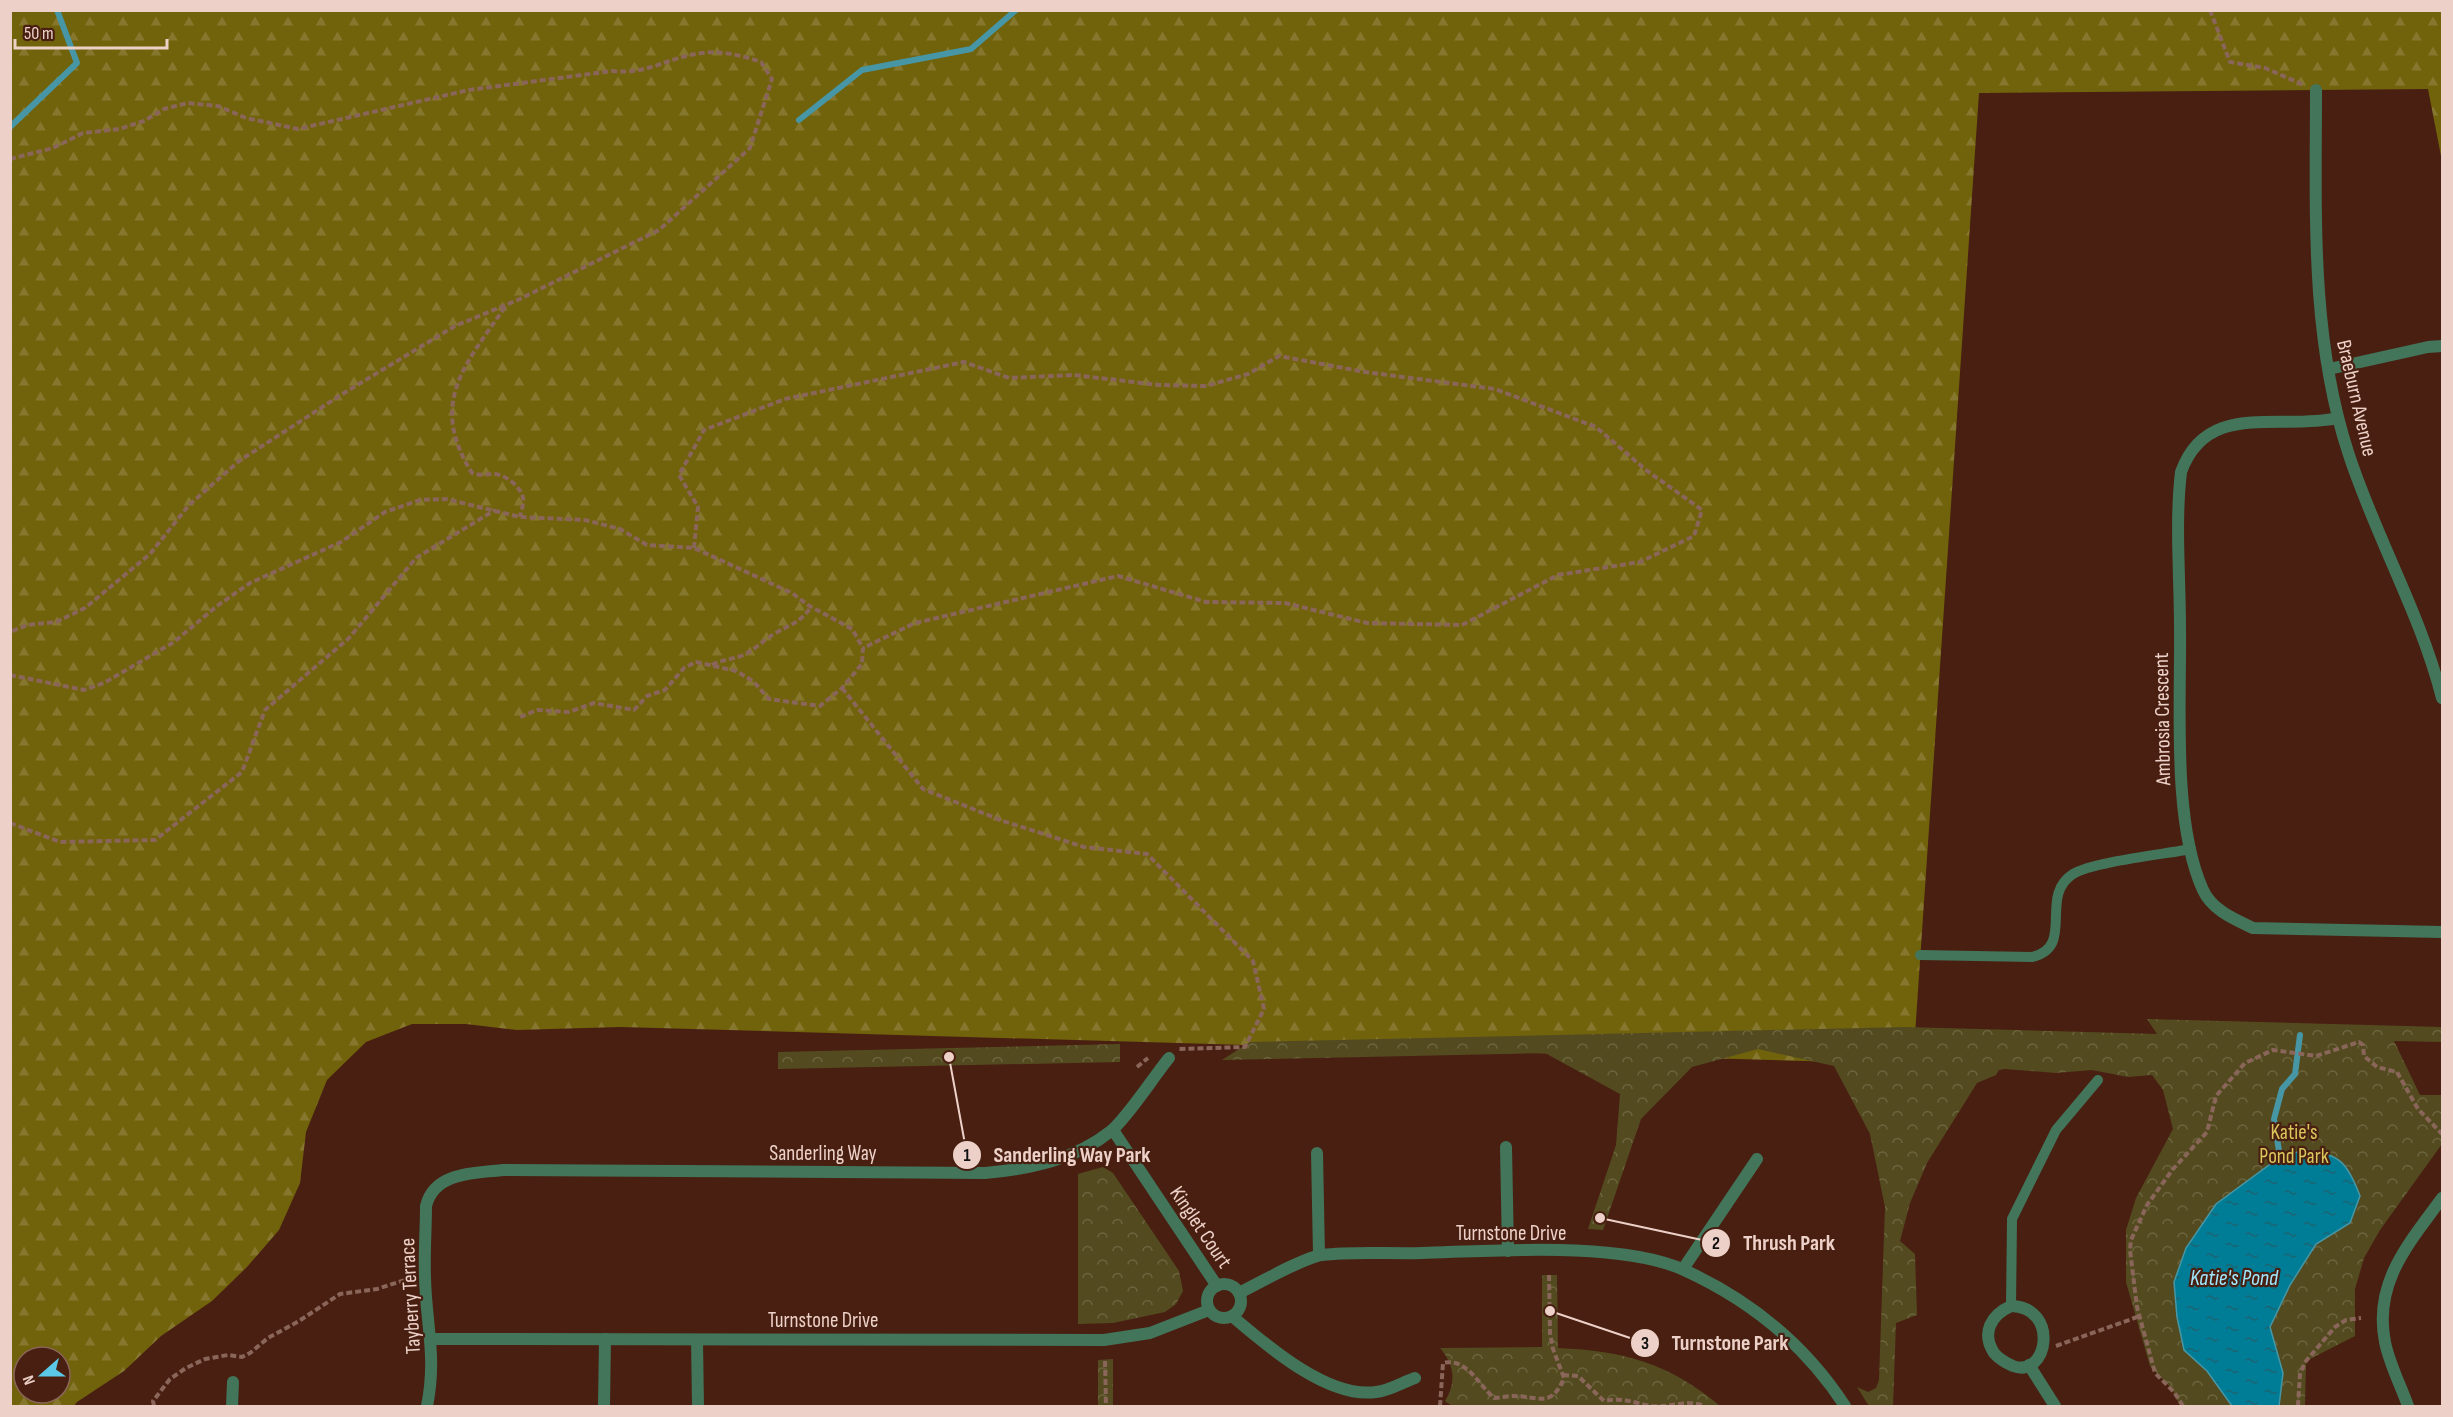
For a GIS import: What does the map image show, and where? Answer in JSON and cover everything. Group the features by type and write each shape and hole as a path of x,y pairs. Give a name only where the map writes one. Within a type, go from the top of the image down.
{"street":[{"name":"Braeburn Avenue","path":"2316,90 2316,260 2329,369 2338,418 2379,538 2412,607 2428,648 2442,698"},
{"path":"2329,369 2428,347 2442,346"},
{"name":"Ambrosia Crescent","path":"2338,418 2317,422 2247,422 2227,425 2196,443 2187,456 2181,472 2182,782 2191,849 2204,892 2215,906 2253,928 2442,932"},
{"name":"Sanderling Way","path":"435,1186 455,1177 503,1170 1004,1171 1052,1162 1113,1130 1169,1053"},
{"name":"Kinglet Court","path":"1113,1130 1217,1286"},
{"path":"1506,1147 1508,1251"},
{"path":"1317,1153 1319,1255"},
{"path":"1683,1269 1756,1159"},
{"name":"Tayberry Terrace","path":"427,1407 432,1370 432,1339 425,1266 426,1206 435,1186"},
{"path":"2408,1407 2385,1344 2382,1327 2384,1295 2397,1260 2442,1198"},
{"name":"Turnstone Drive","path":"1239,1293 1319,1255 1508,1251 1596,1252 1642,1259 1683,1269 1751,1308 1790,1338 1827,1380 1845,1407"},
{"path":"1232,1316 1240,1309 1242,1301 1239,1293 1233,1286 1217,1286 1207,1300 1209,1310 1216,1316 1232,1316 1290,1364 1326,1381 1356,1391 1377,1392 1415,1378"},
{"path":"2011,1306 2021,1306 2030,1310 2043,1327 2045,1338 2042,1349 2038,1358 2030,1365 2017,1367 2006,1363 1997,1357 1990,1346 1987,1334 1990,1322 1999,1311 2011,1306"},
{"name":"Turnstone Drive","path":"432,1339 1104,1340 1150,1333 1209,1310"},
{"path":"604,1407 605,1339"},
{"path":"697,1340 698,1407"},
{"path":"2030,1365 2055,1407"},
{"path":"232,1382 232,1407"}],"lane":[{"path":"1920,955 2032,957 2045,954 2054,944 2056,904 2061,885 2073,874 2090,868 2191,849"},
{"path":"2011,1306 2012,1219 2056,1130 2098,1080"}],"path":[{"path":"2210,10 2230,62 2265,68 2316,90"},
{"path":"10,159 53,147 83,133 119,129 144,121 164,109 188,103 218,106 246,118 298,129 469,90 612,71 633,74 703,52 761,62 772,79 750,148 659,230 506,305 455,326 239,461 189,505 150,554 85,608 56,622 27,625 10,632"},
{"path":"506,305 459,378 452,400 452,426 462,457 472,473 483,476 496,474 510,481 519,491 523,499 520,517"},
{"path":"694,548 698,507 679,475 704,430 785,399 964,362 1009,378 1074,375 1159,385 1206,386 1248,374 1279,356 1365,372 1495,390 1596,427 1646,470 1702,510 1694,536 1640,562 1558,575 1462,625 1367,623 1285,603 1206,602 1118,576 915,623 864,648"},
{"path":"10,675 84,690 104,683 174,642 217,606 250,583 341,542 385,512 420,500 446,499 520,517 585,520 620,529 647,545 694,548 792,593 852,629 864,648 862,664 842,688 820,706 799,705 769,699 753,681 736,671 696,662 684,668 665,690 646,696 634,710 620,705 594,703 569,712 537,710 518,718"},
{"path":"10,823 60,842 155,840 243,772 265,710 349,638 416,558 495,510"},
{"path":"711,665 723,658 739,657 756,648 775,633 790,627 812,607"},
{"path":"842,688 923,789 1003,821 1084,848 1147,854 1253,961 1264,1009 1245,1047 1169,1053"},
{"path":"2183,1407 2174,1392 2155,1373 2140,1316 2130,1250 2131,1240 2147,1205 2173,1169 2207,1132 2216,1096 2236,1072 2260,1055 2273,1050 2291,1051 2304,1055 2328,1053 2359,1042 2363,1045 2364,1056 2369,1062 2397,1072 2418,1109 2442,1134"},
{"path":"1137,1066 1151,1055"},
{"path":"1440,1406 1443,1363 1451,1361 1466,1368 1494,1398 1515,1396 1545,1400 1559,1391 1564,1378 1552,1349 1548,1272"},
{"path":"154,1407 153,1401 170,1379 186,1368 205,1359 228,1355 242,1357 268,1338 300,1321 340,1294 377,1289 408,1279"},
{"path":"2056,1346 2140,1316"},
{"path":"2298,1407 2300,1373 2306,1361 2335,1327 2346,1320 2361,1318"},
{"path":"1105,1361 1106,1407"},
{"path":"1563,1375 1578,1376 1604,1401 1631,1399 1651,1406 1694,1402 1704,1407"}],"green space":[{"path":"10,11 2442,11 2442,161 2428,89 1979,93 1913,1064 620,1027 517,1030 466,1024 412,1024 366,1042 327,1080 306,1132 300,1183 279,1230 247,1267 212,1301 161,1336 124,1371 74,1406 11,1406"},
{"name":"Katie's Pond Park","path":"2147,1019 2442,1027 2442,1042 2394,1041 2420,1095 2442,1095 2442,1144 2380,1230 2364,1258 2355,1289 2355,1336 2306,1361 2305,1406 2180,1406 2172,1389 2150,1366 2126,1282 2126,1230 2136,1198 2173,1129 2163,1090 2152,1075 2128,1077 2092,1070 2056,1073 2005,1069 1977,1083 1927,1163 1910,1203 1900,1241 1915,1254 1917,1315 1896,1323 1893,1406 1869,1406 1857,1387 1868,1392 1876,1388 1879,1380 1885,1207 1870,1134 1834,1066 1758,1049 1692,1067 1641,1119 1603,1230 1588,1229 1616,1145 1620,1094 1545,1053 1222,1060 1250,1042 1905,1027 2157,1034"},
{"path":"1120,1044 1120,1062 778,1069 778,1052"},
{"path":"1103,1167 1113,1173 1179,1271 1183,1291 1176,1304 1165,1312 1113,1323 1078,1324 1078,1174"},
{"path":"1542,1275 1557,1275 1558,1348 1604,1352 1645,1362 1682,1379 1720,1406 1452,1406 1445,1401 1451,1387 1452,1373 1448,1360 1440,1348 1542,1347"},
{"path":"1113,1359 1113,1406 1098,1406 1098,1360"}],"water":[{"name":"Katie's Pond","path":"2305,1150 2327,1154 2341,1162 2347,1168 2360,1196 2350,1223 2316,1244 2290,1285 2270,1327 2283,1373 2279,1406 2232,1406 2207,1371 2184,1350 2177,1317 2174,1282 2186,1248 2216,1204 2280,1157"}],"waterway":[{"path":"10,127 77,63 57,10"},
{"path":"799,120 862,70 971,49 1016,10"},
{"path":"2280,1157 2274,1119 2282,1089 2295,1074 2300,1035"}],"place":[{"name":"Sanderling Way Park","path":"949,1057"},
{"name":"Thrush Park","path":"1600,1218"},
{"name":"Turnstone Park","path":"1550,1311"}]}
